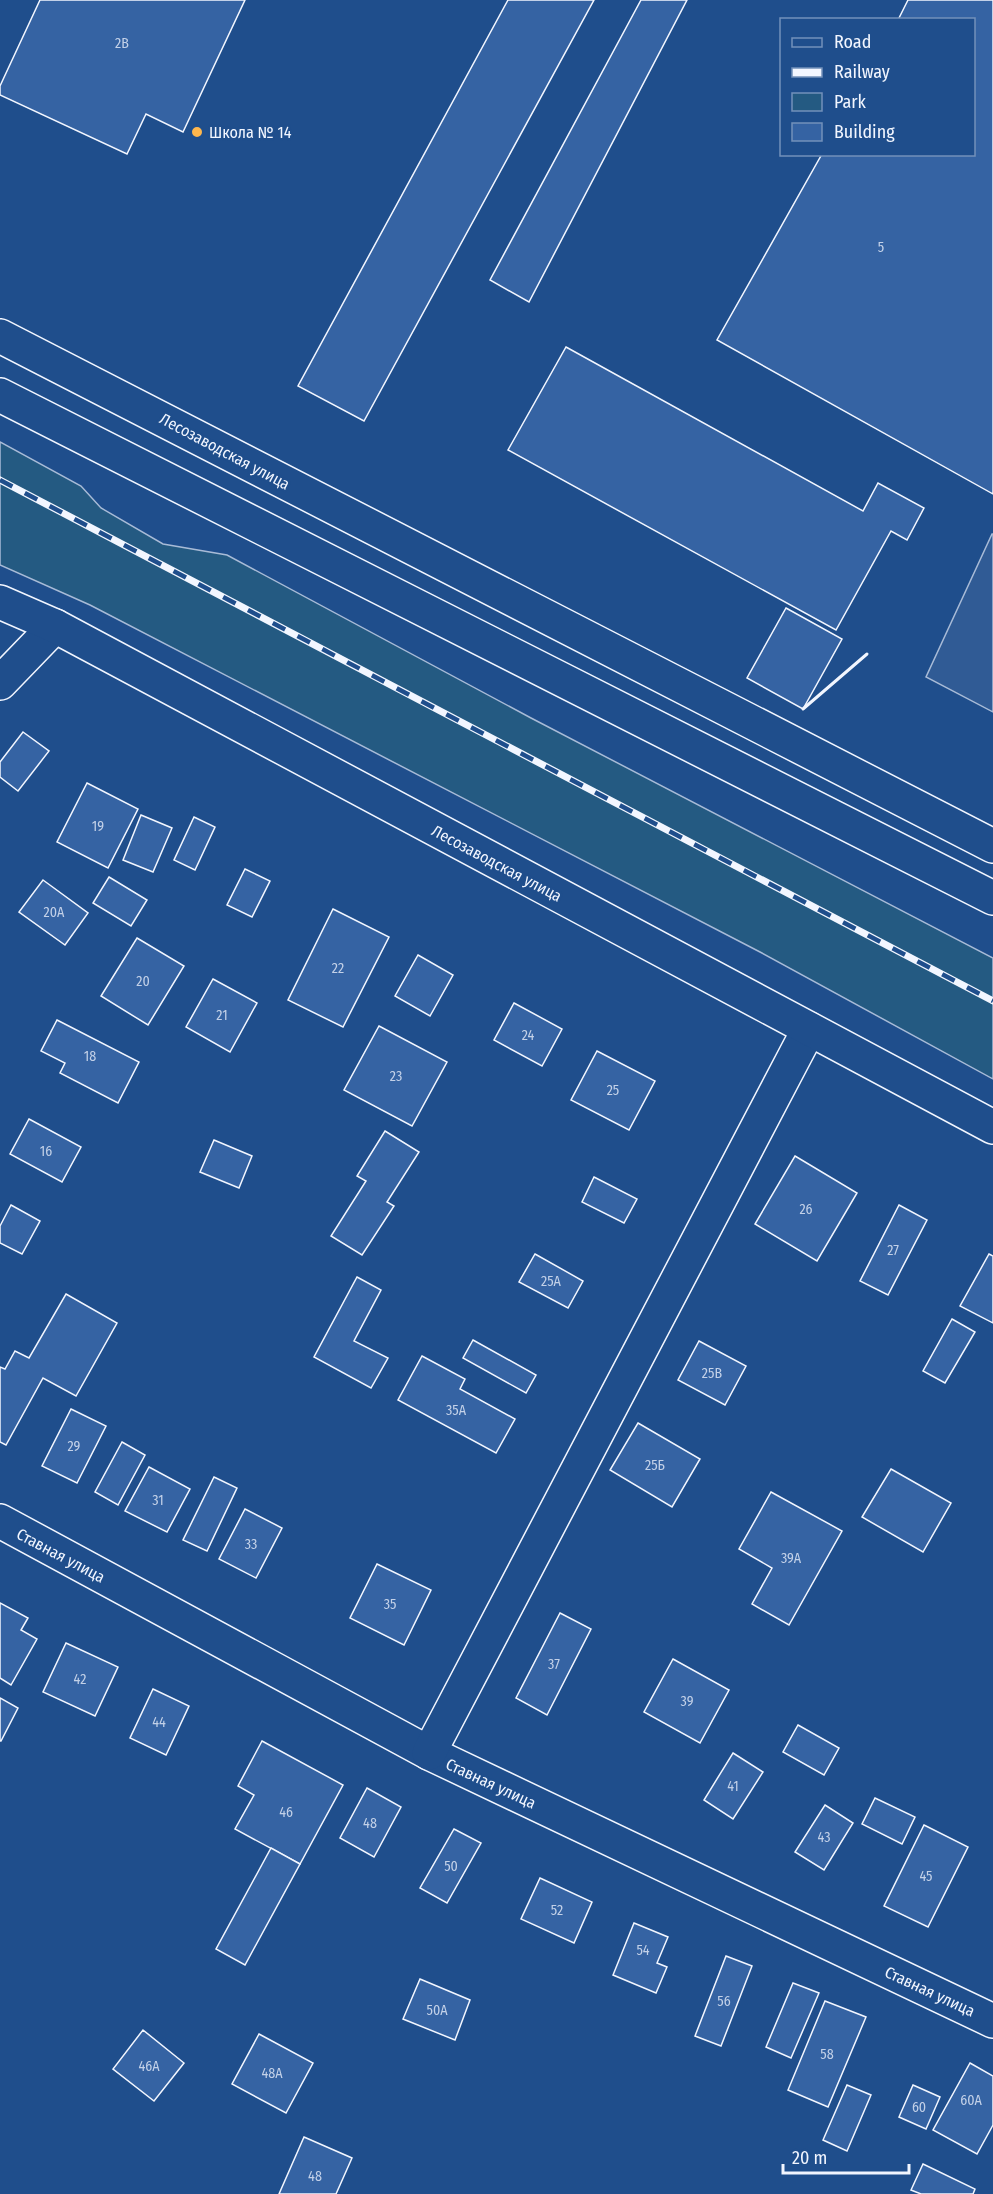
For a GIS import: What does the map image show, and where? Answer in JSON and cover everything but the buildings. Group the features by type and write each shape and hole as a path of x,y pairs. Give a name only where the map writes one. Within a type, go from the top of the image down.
{"street":[{"name":"Лесозаводская улица","path":"0,336 993,846"},
{"path":"0,395 993,898"},
{"name":"Лесозаводская улица","path":"0,602 55,626 993,1127"},
{"path":"0,683 55,626"},
{"path":"429,1753 809,1029"},
{"name":"Ставная улица","path":"0,1521 429,1753 993,2020"}],"green space":[{"path":"0,442 81,486 101,508 163,544 227,555 531,718 993,958 993,1079 760,952 90,605 0,565"}],"shaded area":[{"path":"993,534 993,712 926,677"}],"railway":[{"path":"0,480 993,1001"}],"wall":[{"path":"803,709 867,654"}],"place":[{"name":"Школа № 14","path":"197,132"}]}
